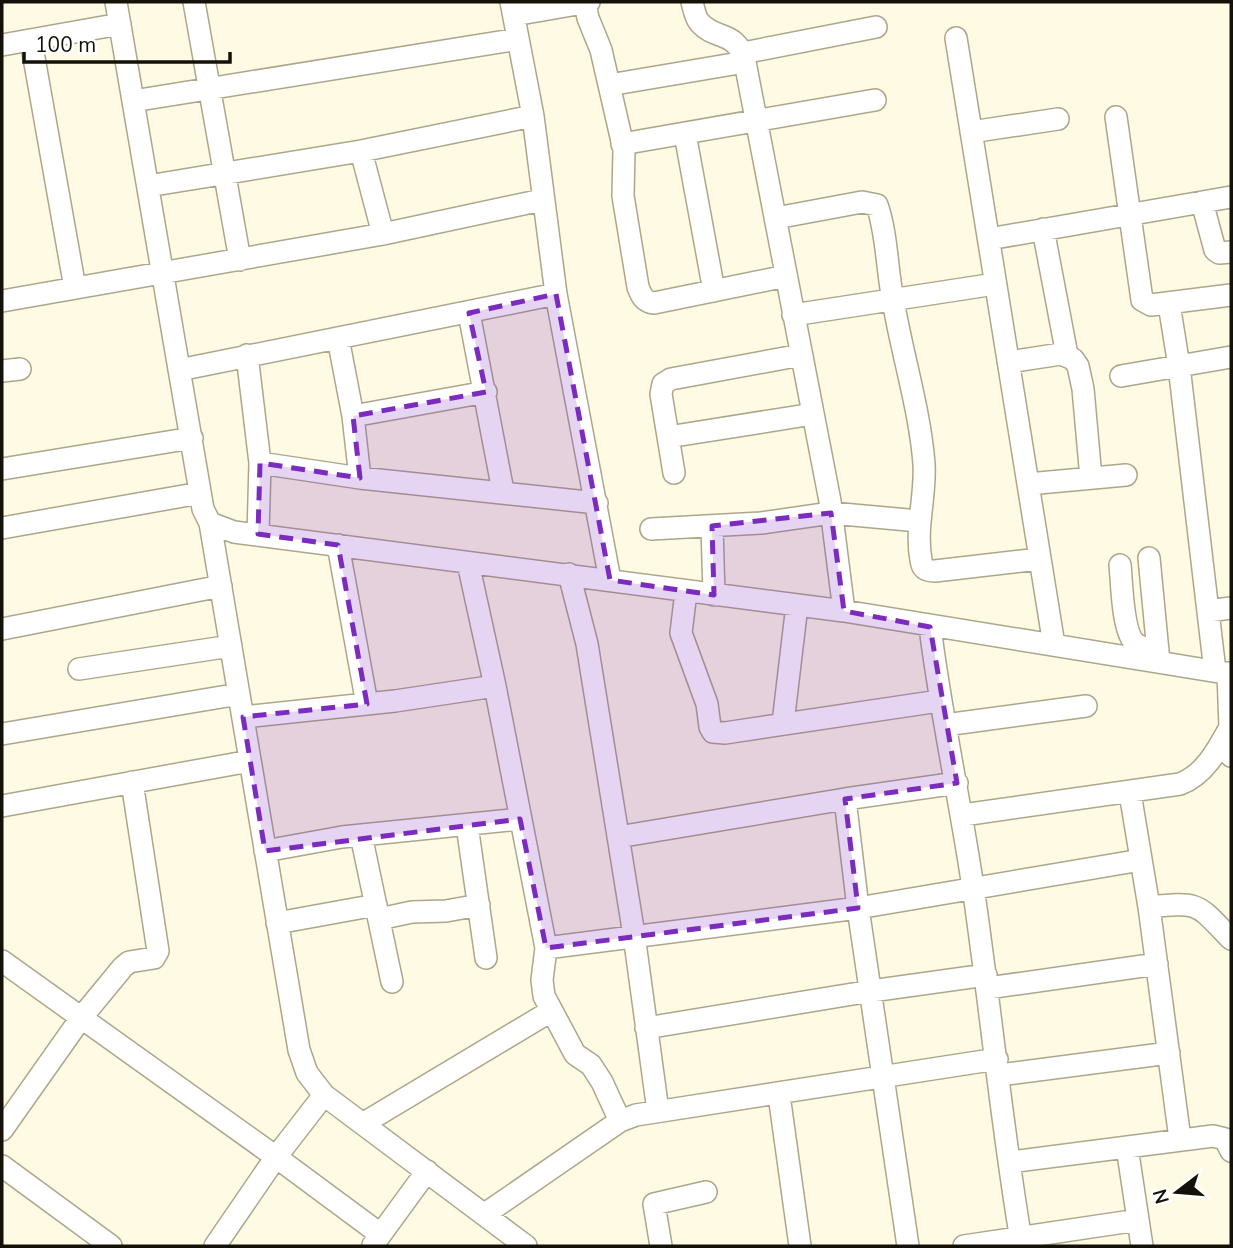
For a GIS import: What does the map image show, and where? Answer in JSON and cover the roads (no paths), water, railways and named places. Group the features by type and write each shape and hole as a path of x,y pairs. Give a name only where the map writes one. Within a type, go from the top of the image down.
{"street":[{"path":"116,2 200,493 203,509 210,523 299,1050 307,1073 324,1095 485,1214 499,1239 526,1246"},
{"path":"194,2 240,260"},
{"path":"692,2 698,21 733,40 744,57 831,513 844,611"},
{"path":"610,580 556,294 533,116 512,8 579,3 588,18 601,50 622,144 623,196 638,287 649,303 786,276"},
{"path":"2,45 120,24"},
{"path":"609,85 876,27"},
{"path":"956,38 1054,645"},
{"path":"133,101 518,39"},
{"path":"31,41 75,288"},
{"path":"622,144 875,100"},
{"path":"148,186 360,151 533,116"},
{"path":"1116,117 1142,300 1152,305 1231,295"},
{"path":"971,132 1058,119"},
{"path":"685,134 714,291"},
{"path":"360,151 383,234"},
{"path":"989,239 1231,197"},
{"path":"2,301 383,234 542,200"},
{"path":"776,218 862,202 874,203 878,209 923,453 924,480 919,521 920,559 923,568 929,571 1040,559"},
{"path":"1202,202 1215,250 1222,253 1231,252"},
{"path":"1043,229 1067,355 1078,366 1080,375 1091,478"},
{"path":"793,315 995,284"},
{"path":"179,370 556,294"},
{"path":"1169,303 1208,611 1225,672 1231,756"},
{"path":"469,313 503,491"},
{"path":"338,338 353,416 360,478"},
{"path":"1009,362 1053,354 1067,355"},
{"path":"247,355 260,463 258,534"},
{"path":"674,473 660,388 666,381 801,355"},
{"path":"1121,376 1231,357"},
{"path":"353,416 486,392"},
{"path":"668,437 813,414"},
{"path":"2,469 192,438"},
{"path":"260,463 360,478 597,503"},
{"path":"1028,484 1126,475"},
{"path":"2,528 200,493"},
{"path":"651,529 771,522 831,513 919,521"},
{"path":"210,523 233,532 844,611 1054,645 1159,656 1225,672"},
{"path":"712,526 714,595"},
{"path":"338,544 367,704"},
{"path":"1149,558 1159,656"},
{"path":"468,563 546,948 542,988 551,1011 575,1054 591,1065 603,1082 620,1121"},
{"path":"1120,565 1125,617 1130,637 1135,643 1159,656"},
{"path":"569,574 587,644 634,935 658,1111"},
{"path":"2,629 221,586"},
{"path":"687,592 681,633 707,704 711,730 717,733 939,701"},
{"path":"783,723 797,605"},
{"path":"1208,611 1231,608"},
{"path":"930,626 939,701 957,783 974,890 1022,1242"},
{"path":"79,669 231,646"},
{"path":"243,717 367,704 495,686"},
{"path":"2,734 239,694"},
{"path":"945,725 1086,706"},
{"path":"962,816 1163,788 1189,781 1208,763 1229,729"},
{"path":"2,806 250,761"},
{"path":"2,1130 81,1018 123,967 129,962 153,958 158,951 132,782"},
{"path":"618,837 957,783"},
{"path":"1130,793 1149,907 1180,1139"},
{"path":"845,799 858,908 908,1246"},
{"path":"265,851 361,835 520,819"},
{"path":"467,825 486,958"},
{"path":"361,835 392,982"},
{"path":"546,948 858,908 1141,860"},
{"path":"1149,907 1184,904 1194,906 1203,910 1231,939"},
{"path":"277,923 377,912 446,911 479,905"},
{"path":"2,961 276,1157 376,1240 427,1171"},
{"path":"646,1027 871,991 1157,964"},
{"path":"364,1124 551,1011"},
{"path":"485,1214 620,1121 658,1111 779,1095 884,1076 1169,1053"},
{"path":"215,1246 276,1157 324,1095"},
{"path":"779,1095 800,1246"},
{"path":"1010,1162 1217,1135 1225,1139 1231,1151"},
{"path":"1127,1147 1142,1246"},
{"path":"2,1166 111,1246"},
{"path":"661,1246 654,1205 706,1192"},
{"path":"964,1246 1022,1242 1138,1220"}]}
